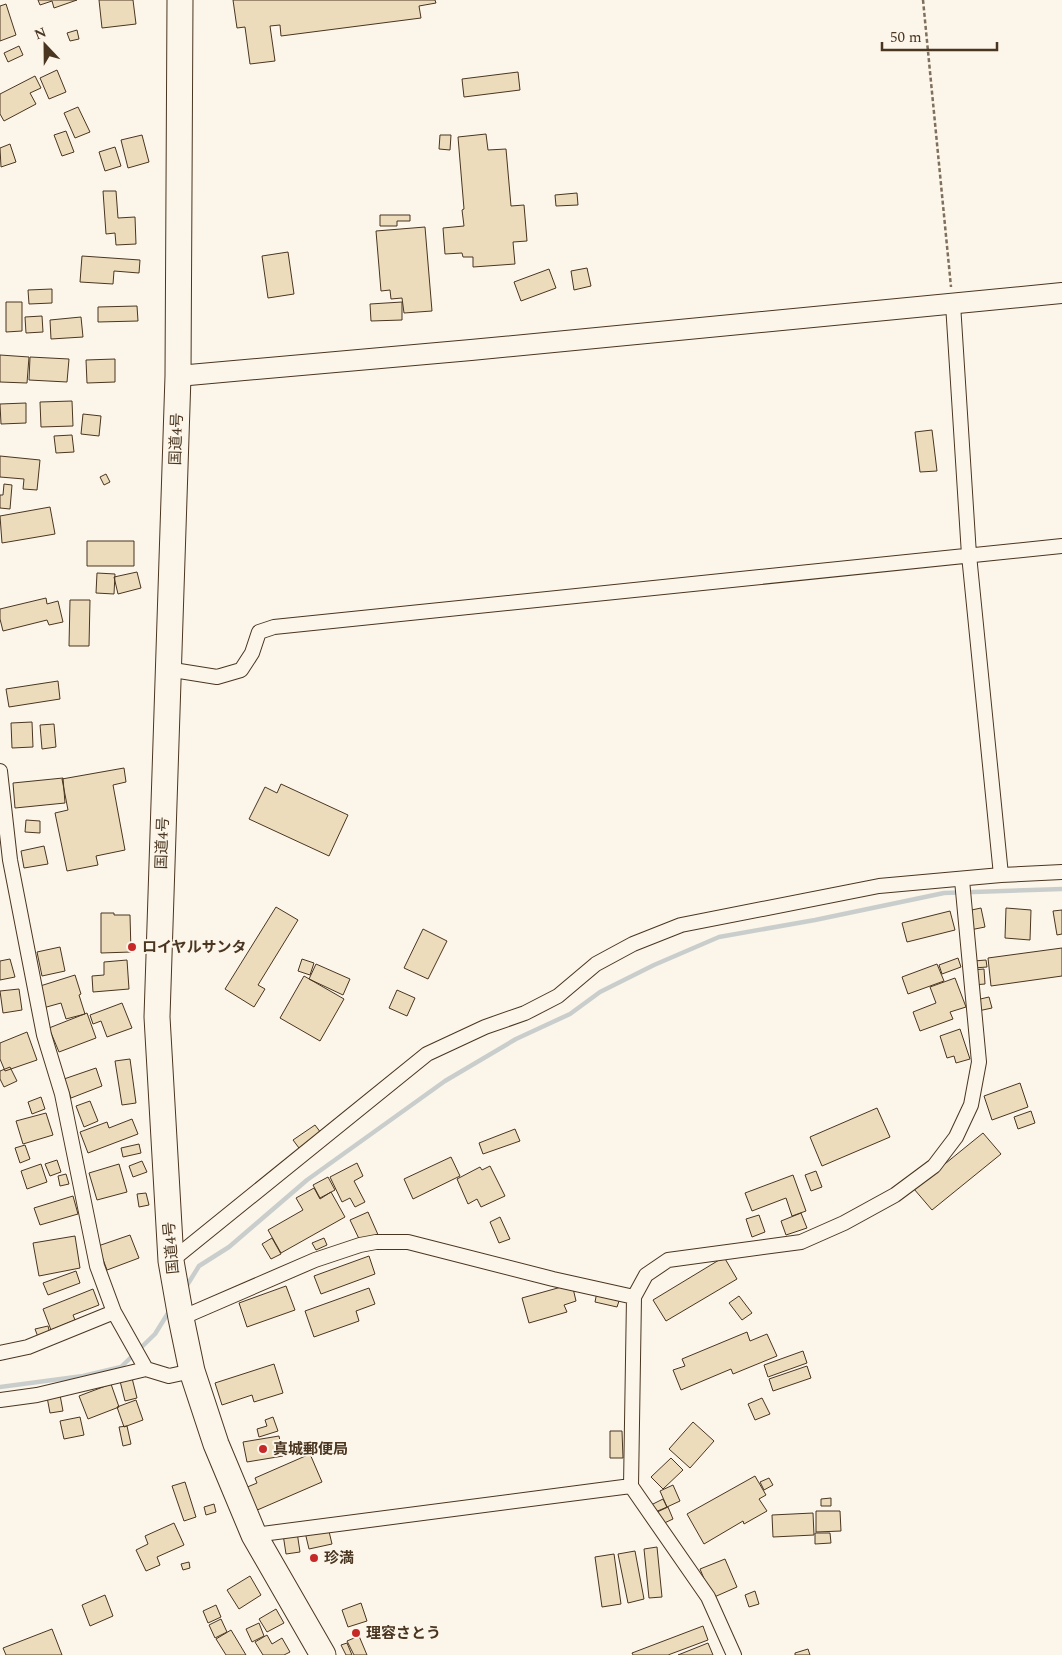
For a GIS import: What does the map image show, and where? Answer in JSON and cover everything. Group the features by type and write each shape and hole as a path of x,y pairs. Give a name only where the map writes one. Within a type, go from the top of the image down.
{"highway":[{"name":"国道4号","path":"180,0 178,376 157,1017 172,1269 192,1370 216,1444 254,1535 322,1655"}],"street":[{"path":"178,376 1057,294"},
{"path":"953,304 969,556 1001,875"},
{"path":"167,669 217,677 241,670 252,653 259,632 274,627 1062,546"},
{"path":"0,771 10,860 44,1035 62,1094 97,1266 114,1312 144,1365 169,1376 192,1370"},
{"path":"172,1269 427,1054 485,1026 525,1014 558,996 596,964 633,944 681,925 880,886 962,883 1001,875 1062,872"},
{"path":"734,1655 708,1597 631,1486 634,1298 646,1275 668,1260 801,1242 844,1223 895,1195 934,1166 956,1137 971,1105 979,1062 962,883"},
{"path":"180,1315 315,1260 360,1245 376,1242 408,1242 634,1298"},
{"path":"0,1354 28,1347 114,1312"},
{"path":"0,1400 37,1395 144,1365"},
{"path":"254,1535 631,1486"}],"path":[{"path":"923,0 953,304"}],"building":[{"path":"38,0 77,0 54,8 52,1 40,5"},
{"path":"99,0 133,0 136,24 102,28"},
{"path":"233,0 435,0 436,3 419,6 421,18 281,36 280,25 270,26 275,61 250,64 245,27 237,28"},
{"path":"6,4 16,35 0,41 0,6"},
{"path":"77,30 79,39 70,41 67,33"},
{"path":"19,46 23,55 8,62 4,53"},
{"path":"57,70 66,92 49,99 40,78"},
{"path":"518,72 520,90 464,97 462,79"},
{"path":"35,76 41,88 30,93 36,104 4,121 0,114 0,94"},
{"path":"78,107 90,132 75,138 64,113"},
{"path":"66,131 74,152 62,156 54,135"},
{"path":"486,134 488,150 506,149 511,206 524,205 527,241 513,242 515,264 473,267 473,257 463,257 462,253 445,254 443,228 464,226 458,137"},
{"path":"142,135 149,162 128,168 121,140"},
{"path":"440,135 451,135 450,150 439,149"},
{"path":"10,144 16,162 1,167 0,148"},
{"path":"115,147 121,166 105,171 99,152"},
{"path":"103,191 116,191 118,218 135,217 136,244 116,245 115,233 106,234"},
{"path":"577,193 578,205 556,206 555,195"},
{"path":"380,215 410,215 410,221 397,221 397,226 380,226"},
{"path":"425,227 432,311 404,313 402,298 391,299 390,290 381,291 376,231"},
{"path":"288,252 294,294 268,298 262,256"},
{"path":"82,256 140,260 139,273 114,271 113,284 80,282"},
{"path":"587,268 591,286 574,290 571,271"},
{"path":"549,269 556,288 521,301 514,282"},
{"path":"52,289 52,303 29,304 28,290"},
{"path":"6,302 22,302 22,331 6,332"},
{"path":"402,302 402,320 371,321 370,304"},
{"path":"137,306 138,321 98,322 98,307"},
{"path":"42,316 43,332 26,333 25,317"},
{"path":"81,317 83,337 51,339 50,320"},
{"path":"0,355 29,357 27,383 0,382"},
{"path":"30,357 69,359 67,382 29,380"},
{"path":"115,359 115,382 87,383 86,360"},
{"path":"72,401 73,426 41,427 40,402"},
{"path":"26,403 26,423 1,424 0,404"},
{"path":"83,414 101,416 99,436 81,434"},
{"path":"932,430 937,471 920,472 915,432"},
{"path":"72,435 74,452 56,453 54,436"},
{"path":"0,456 40,460 37,490 23,489 24,479 0,477"},
{"path":"106,474 110,482 104,485 100,477"},
{"path":"4,484 12,485 10,509 0,508 0,495 3,495"},
{"path":"50,507 55,534 2,543 0,516"},
{"path":"87,541 134,541 134,566 87,566"},
{"path":"137,572 141,588 118,594 114,577"},
{"path":"97,573 115,574 114,594 96,593"},
{"path":"46,598 47,604 58,601 63,622 49,625 47,620 3,631 0,609"},
{"path":"70,600 90,600 89,646 69,646"},
{"path":"58,681 60,699 9,707 6,689"},
{"path":"32,722 33,747 12,748 11,723"},
{"path":"54,724 56,747 42,749 40,725"},
{"path":"124,768 126,782 113,785 125,850 96,856 98,865 67,871 55,813 68,810 62,779"},
{"path":"63,778 65,803 15,808 13,783"},
{"path":"281,784 348,815 329,856 249,819 265,787 277,793"},
{"path":"26,820 40,821 40,833 25,832"},
{"path":"44,846 48,864 24,868 21,851"},
{"path":"276,907 298,920 258,985 265,989 254,1007 225,989"},
{"path":"981,908 985,927 970,930 967,911"},
{"path":"1006,908 1031,910 1030,940 1005,938"},
{"path":"1062,910 1062,934 1057,935 1053,911"},
{"path":"950,911 955,930 907,942 902,923"},
{"path":"101,913 130,915 131,952 101,953"},
{"path":"423,929 447,941 428,979 404,968"},
{"path":"60,947 65,971 42,976 37,952"},
{"path":"1062,948 1062,976 991,986 988,958"},
{"path":"958,958 961,967 942,974 939,965"},
{"path":"10,959 15,977 0,980 0,961"},
{"path":"302,959 314,963 310,975 298,971"},
{"path":"127,960 129,989 93,992 92,976 104,975 104,962"},
{"path":"986,960 987,967 974,968 974,961"},
{"path":"316,964 350,979 343,995 309,979"},
{"path":"937,964 944,981 908,994 902,977"},
{"path":"984,969 985,984 973,985 972,970"},
{"path":"75,975 85,1014 66,1019 61,1003 43,1008 37,987"},
{"path":"304,976 344,999 320,1041 280,1018"},
{"path":"955,978 966,1007 950,1012 953,1019 920,1031 913,1012 936,1003 930,987"},
{"path":"19,989 22,1010 3,1013 0,991"},
{"path":"397,990 415,998 407,1016 389,1008"},
{"path":"989,997 992,1008 978,1011 976,1000"},
{"path":"122,1003 132,1028 107,1037 101,1021 93,1024 90,1015"},
{"path":"87,1013 96,1038 59,1052 49,1028"},
{"path":"960,1029 970,1059 956,1063 954,1056 947,1058 940,1036"},
{"path":"27,1032 37,1060 5,1071 0,1059 0,1043"},
{"path":"130,1059 136,1103 122,1105 115,1061"},
{"path":"10,1067 17,1081 4,1087 0,1079 0,1071"},
{"path":"96,1068 102,1086 71,1098 64,1079"},
{"path":"1020,1083 1028,1107 992,1120 984,1096"},
{"path":"41,1097 45,1109 32,1114 28,1102"},
{"path":"90,1101 98,1121 84,1127 76,1106"},
{"path":"877,1108 890,1137 822,1166 810,1137"},
{"path":"1031,1111 1035,1123 1018,1129 1014,1117"},
{"path":"46,1113 53,1135 23,1144 16,1121"},
{"path":"132,1119 138,1134 88,1153 80,1132 107,1122 109,1128"},
{"path":"315,1125 321,1133 299,1148 293,1140"},
{"path":"515,1129 520,1141 483,1154 479,1143"},
{"path":"983,1133 1001,1154 932,1210 914,1189"},
{"path":"139,1144 141,1153 123,1157 121,1148"},
{"path":"25,1145 30,1159 20,1163 15,1148"},
{"path":"451,1157 460,1176 413,1199 404,1179"},
{"path":"57,1160 61,1172 50,1176 45,1164"},
{"path":"142,1161 147,1172 133,1177 129,1166"},
{"path":"357,1163 363,1176 354,1181 365,1202 355,1207 350,1198 342,1202 330,1177"},
{"path":"41,1164 47,1182 27,1189 21,1171"},
{"path":"119,1164 127,1192 97,1200 89,1173"},
{"path":"490,1166 505,1196 481,1207 477,1199 468,1204 457,1179 480,1167 482,1170"},
{"path":"816,1171 822,1187 811,1191 805,1175"},
{"path":"66,1174 69,1184 60,1186 58,1176"},
{"path":"793,1175 806,1211 792,1216 786,1198 752,1211 745,1193"},
{"path":"328,1177 335,1190 320,1198 313,1185"},
{"path":"314,1188 320,1199 331,1192 345,1217 281,1253 268,1230 303,1210 296,1198"},
{"path":"146,1193 149,1205 139,1207 137,1194"},
{"path":"73,1196 78,1214 40,1225 34,1208"},
{"path":"368,1212 379,1237 362,1245 350,1220"},
{"path":"801,1213 807,1228 786,1235 781,1221"},
{"path":"759,1215 765,1232 752,1237 746,1219"},
{"path":"500,1217 510,1239 499,1243 490,1222"},
{"path":"130,1235 139,1258 107,1270 98,1246"},
{"path":"75,1236 80,1268 39,1276 33,1243"},
{"path":"272,1238 281,1254 271,1259 262,1244"},
{"path":"324,1238 327,1245 316,1250 312,1243"},
{"path":"369,1256 375,1274 321,1294 314,1276"},
{"path":"724,1257 737,1279 666,1321 653,1300"},
{"path":"76,1271 80,1283 48,1295 43,1283"},
{"path":"572,1284 576,1301 564,1305 567,1312 529,1323 522,1298"},
{"path":"286,1286 295,1310 247,1327 239,1303"},
{"path":"369,1288 375,1304 356,1311 359,1321 314,1337 305,1311"},
{"path":"93,1289 99,1305 73,1315 75,1320 51,1330 43,1309"},
{"path":"597,1292 620,1298 617,1307 595,1302"},
{"path":"739,1296 752,1313 742,1320 729,1303"},
{"path":"48,1326 50,1334 38,1337 35,1329"},
{"path":"747,1332 750,1341 767,1334 777,1356 733,1374 731,1369 681,1390 673,1370 685,1366 682,1359"},
{"path":"803,1351 807,1363 768,1377 764,1365"},
{"path":"274,1364 283,1393 254,1402 252,1395 222,1405 215,1383"},
{"path":"807,1366 811,1378 773,1391 769,1379"},
{"path":"132,1378 137,1398 125,1401 120,1381"},
{"path":"111,1384 119,1407 88,1419 79,1396"},
{"path":"60,1395 63,1411 50,1413 47,1397"},
{"path":"762,1398 770,1414 755,1420 748,1404"},
{"path":"136,1400 143,1420 124,1427 117,1407"},
{"path":"80,1417 84,1435 64,1439 60,1421"},
{"path":"273,1417 278,1431 259,1437 257,1429 267,1426 265,1420"},
{"path":"693,1422 714,1441 690,1468 669,1449"},
{"path":"127,1426 131,1444 123,1446 119,1427"},
{"path":"610,1431 622,1431 623,1458 610,1458"},
{"path":"279,1436 283,1456 247,1462 243,1442"},
{"path":"310,1454 322,1482 255,1511 245,1488 257,1483 255,1478"},
{"path":"671,1458 683,1470 663,1489 651,1477"},
{"path":"755,1476 766,1495 759,1499 767,1511 744,1524 743,1521 704,1544 687,1514"},
{"path":"769,1478 773,1485 764,1490 760,1482"},
{"path":"185,1482 196,1517 184,1521 172,1486"},
{"path":"673,1485 680,1501 667,1507 660,1491"},
{"path":"831,1498 831,1506 821,1506 821,1499"},
{"path":"663,1499 667,1507 653,1513 649,1506"},
{"path":"214,1504 216,1512 206,1515 204,1507"},
{"path":"668,1507 673,1519 660,1525 655,1513"},
{"path":"816,1511 840,1511 841,1531 816,1532"},
{"path":"813,1513 814,1535 773,1537 772,1515"},
{"path":"174,1523 184,1545 157,1557 160,1565 146,1571 136,1550 148,1544 145,1536"},
{"path":"327,1523 332,1544 309,1549 304,1528"},
{"path":"297,1532 300,1552 286,1554 283,1534"},
{"path":"815,1533 830,1533 831,1543 815,1544"},
{"path":"657,1547 662,1597 649,1598 644,1549"},
{"path":"635,1551 644,1599 628,1603 618,1554"},
{"path":"614,1554 621,1604 602,1607 595,1557"},
{"path":"725,1559 737,1587 712,1598 700,1569"},
{"path":"189,1562 190,1568 183,1570 181,1564"},
{"path":"250,1576 261,1595 239,1609 227,1590"},
{"path":"755,1591 759,1604 749,1607 745,1595"},
{"path":"105,1595 113,1616 90,1626 82,1605"},
{"path":"361,1603 367,1621 348,1627 342,1610"},
{"path":"216,1605 221,1617 208,1623 203,1611"},
{"path":"276,1609 284,1623 267,1632 259,1619"},
{"path":"221,1619 227,1632 215,1638 209,1625"},
{"path":"259,1623 264,1636 252,1642 246,1629"},
{"path":"703,1626 708,1640 668,1655 633,1655 632,1653"},
{"path":"52,1629 62,1655 6,1655 3,1648"},
{"path":"231,1630 246,1655 226,1655 216,1639"},
{"path":"267,1635 272,1644 282,1638 290,1652 284,1655 263,1655 255,1642"},
{"path":"359,1636 367,1655 354,1655 347,1641"},
{"path":"347,1643 352,1655 346,1655 341,1645"},
{"path":"708,1643 713,1655 678,1655"},
{"path":"808,1649 810,1655 795,1655 795,1653"}],"waterway":[{"path":"186,1287 199,1266 229,1247 307,1180 445,1081 516,1039 570,1014 600,992 654,965 719,937 815,920 944,893 1062,889"},
{"path":"0,1387 83,1376 121,1367 155,1334 170,1310"}],"place":[{"name":"ロイヤルサンタ","path":"132,947"},
{"name":"真城郵便局","path":"263,1449"},
{"name":"珍満","path":"314,1558"},
{"name":"理容さとう","path":"356,1633"}]}
